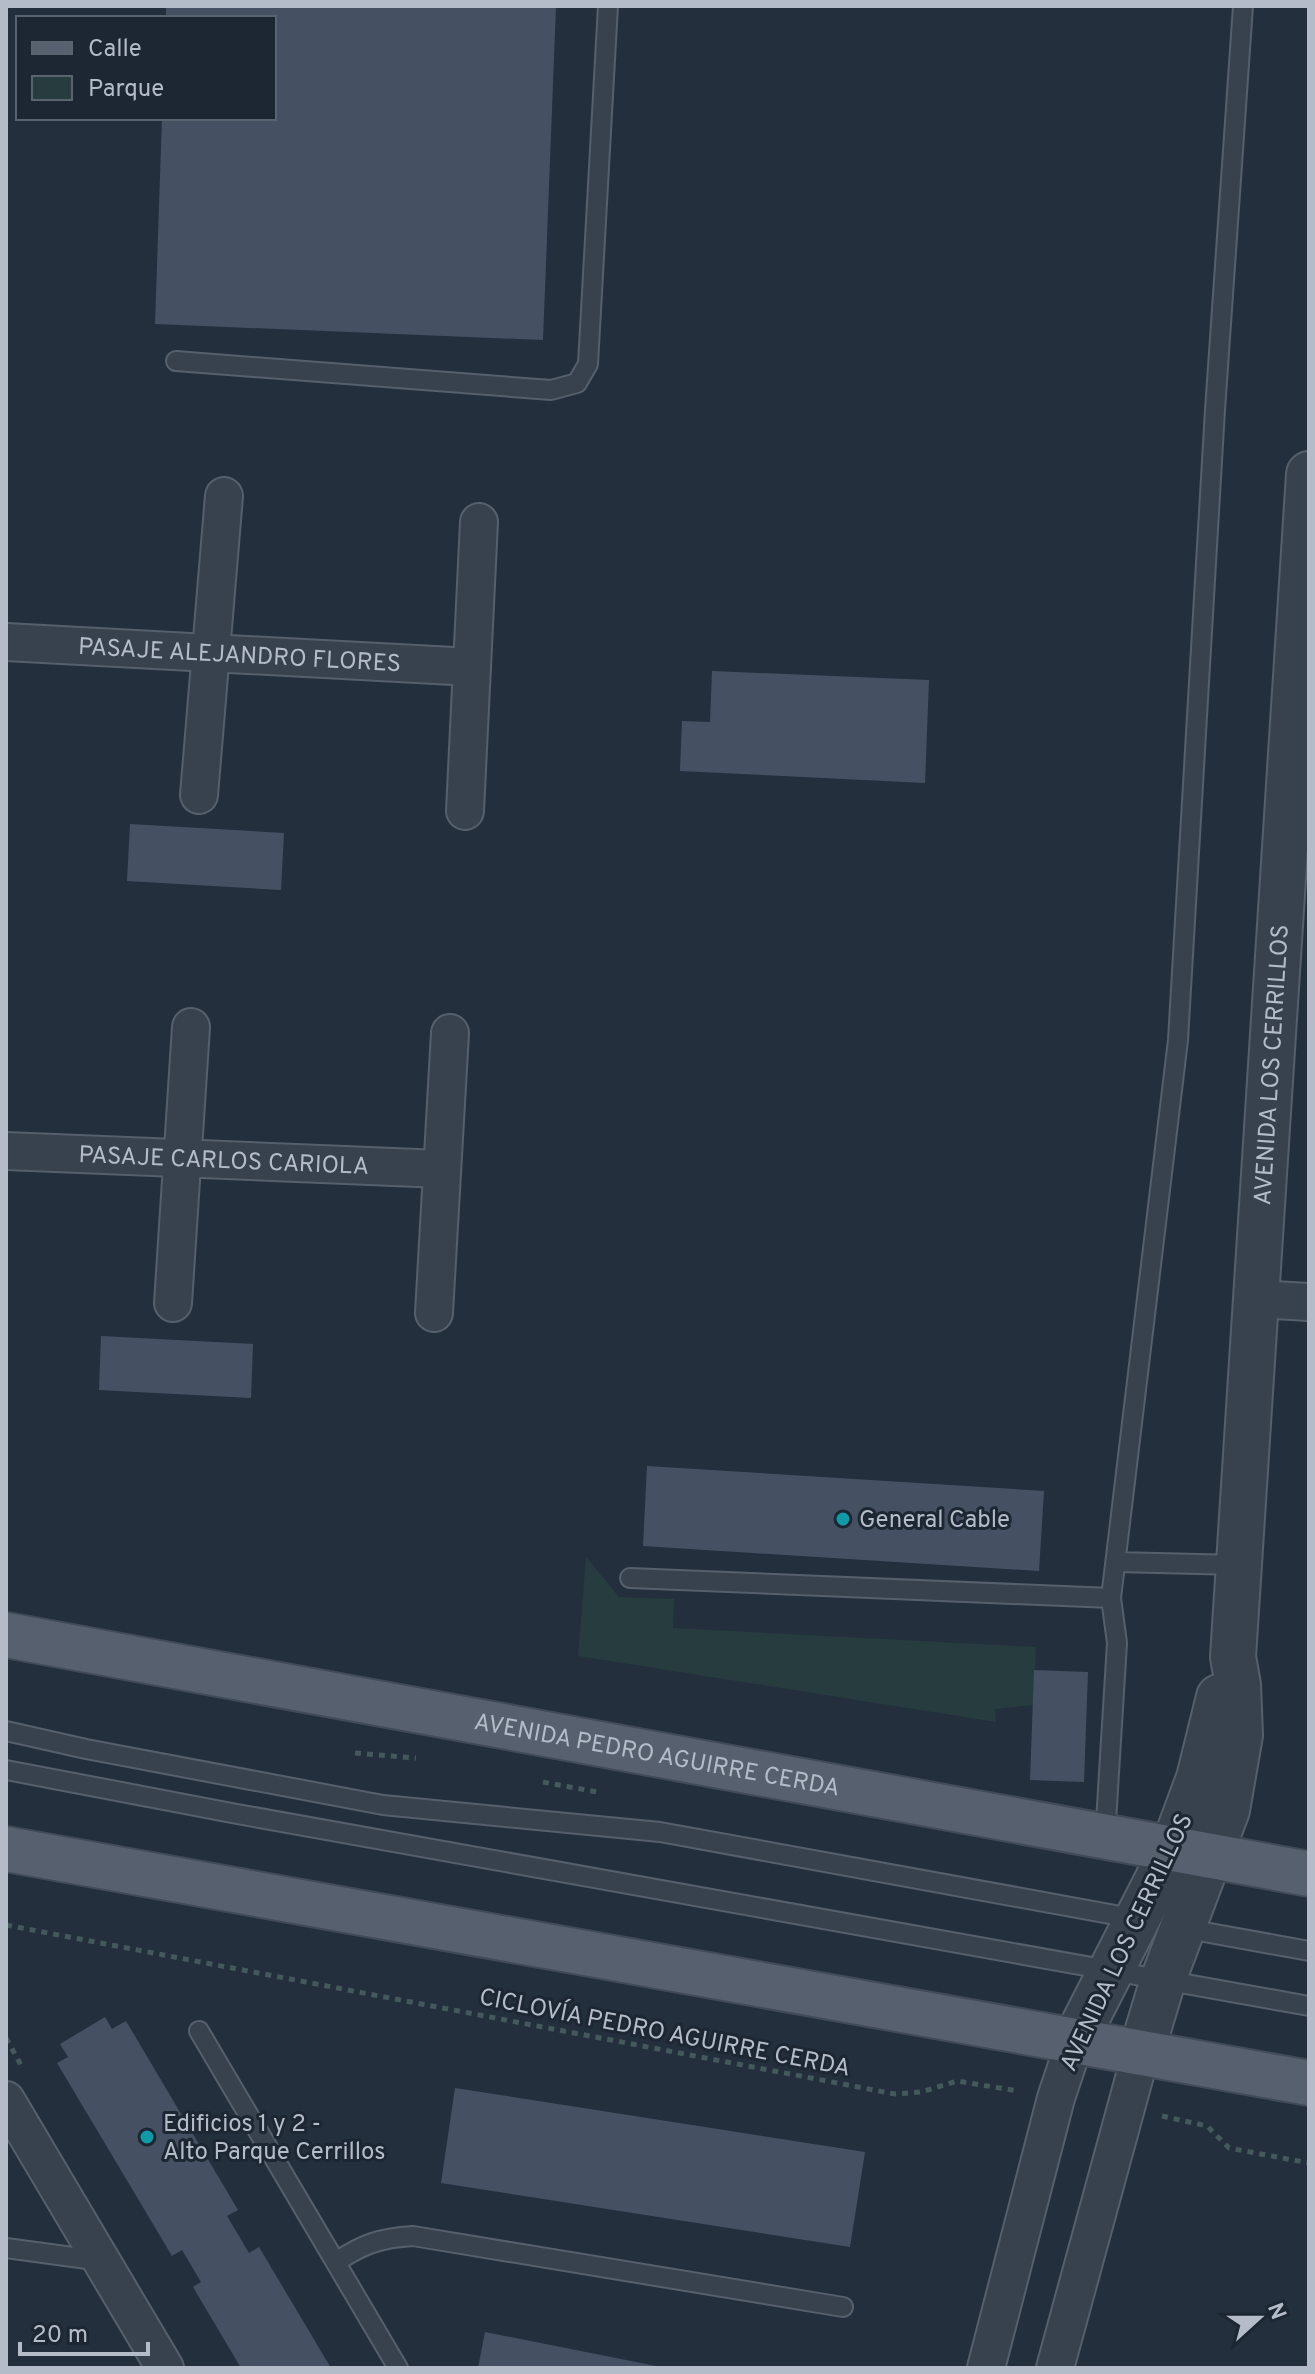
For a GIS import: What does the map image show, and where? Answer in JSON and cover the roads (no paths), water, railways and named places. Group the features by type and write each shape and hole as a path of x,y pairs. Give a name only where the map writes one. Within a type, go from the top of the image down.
{"main road":[{"name":"AVENIDA PEDRO AGUIRRE CERDA","path":"6,1635 1309,1874"},
{"path":"6,1849 1309,2083"}],"street":[{"name":"AVENIDA LOS CERRILLOS","path":"986,2368 1056,2098 1075,2041 1110,1970 1159,1923 1192,1854 1227,1810 1240,1735 1238,1685 1233,1657 1256,1299 1296,865 1309,474"},
{"path":"199,795 224,496"},
{"path":"465,811 479,522"},
{"name":"PASAJE ALEJANDRO FLORES","path":"6,642 472,667"},
{"path":"173,1303 191,1027"},
{"path":"434,1313 450,1033"},
{"name":"PASAJE CARLOS CARIOLA","path":"6,1151 442,1169"},
{"path":"1256,1299 1309,1302"},
{"name":"AVENIDA LOS CERRILLOS","path":"1055,2368 1124,2109 1163,1980 1159,1923"},
{"path":"6,2100 165,2368"}],"lane":[{"path":"176,361 551,390 577,383 588,364 608,6"},
{"path":"1105,1838 1117,1643 1111,1598 1178,1040 1213,441 1243,6"},
{"path":"1116,1562 1239,1565"},
{"path":"630,1578 1111,1598"},
{"path":"6,1731 383,1805 660,1832 1309,1951"},
{"path":"6,1770 1309,2006"},
{"path":"199,2031 398,2368"},
{"path":"336,2262 357,2248 385,2237 413,2236 843,2307"},
{"path":"6,2248 102,2261"}],"place":[{"name":"General Cable","path":"843,1519"},
{"name":"Edificios 1 y 2 - Alto Parque Cerrillos","path":"147,2137"}]}
